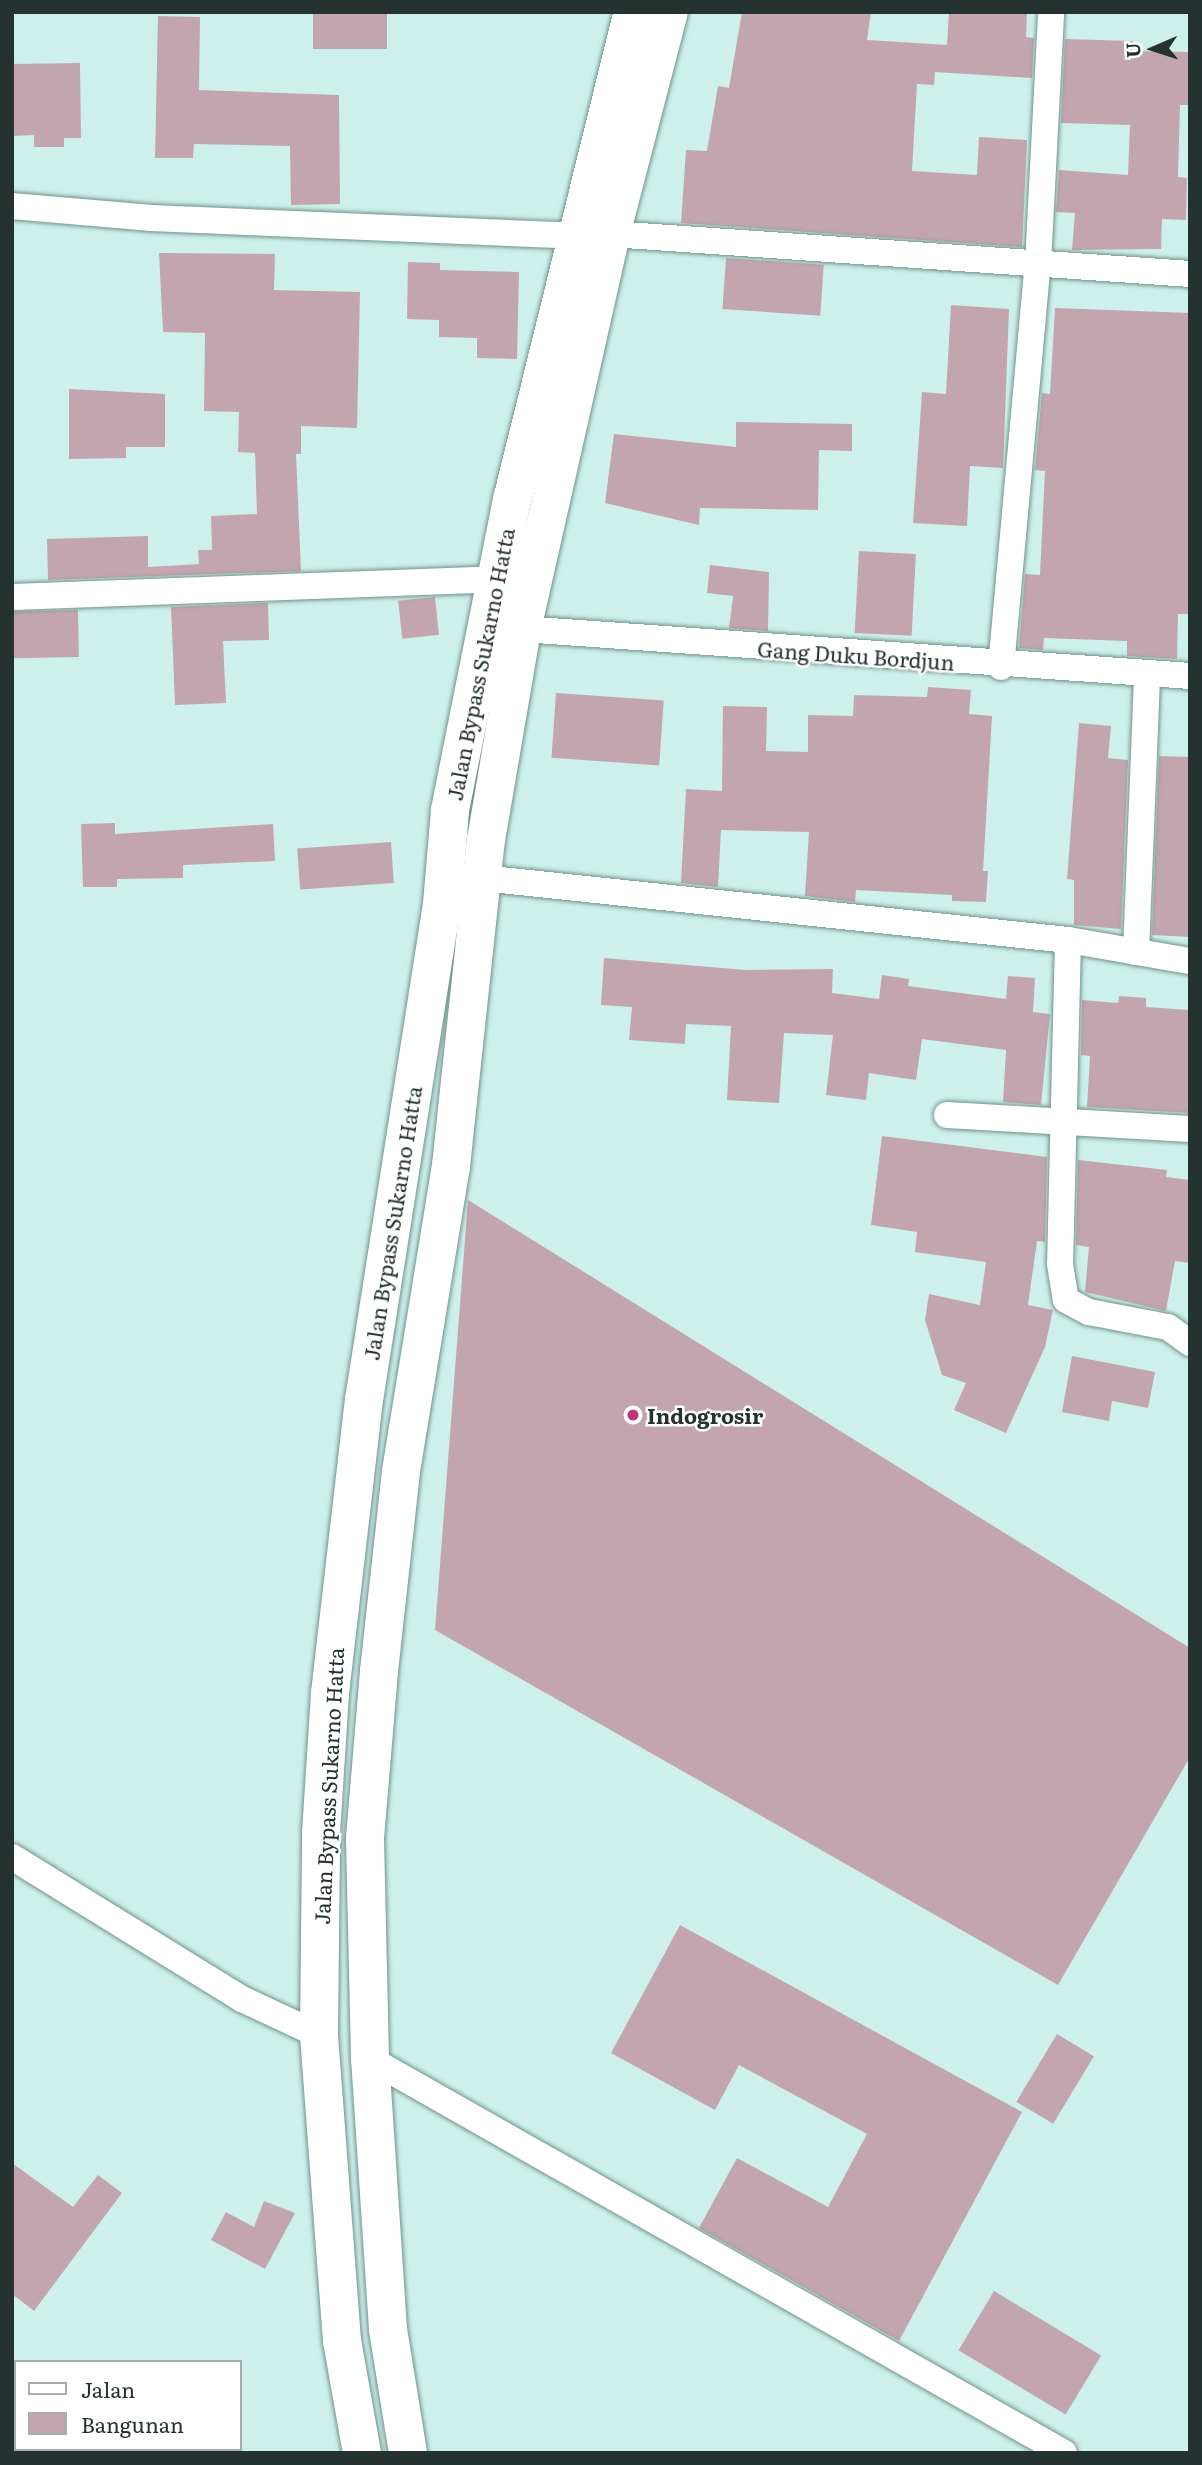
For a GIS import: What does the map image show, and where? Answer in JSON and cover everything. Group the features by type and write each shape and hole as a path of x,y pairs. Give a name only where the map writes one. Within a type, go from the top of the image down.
{"highway":[{"name":"Jalan Bypass Sukarno Hatta","path":"408,2453 388,2329 370,2059 365,1838 379,1671 401,1471 451,1166 482,878 522,629 633,12"},
{"name":"Jalan Bypass Sukarno Hatta","path":"362,2453 340,2318 319,2035 321,1833 330,1693 390,1227 442,904 450,810 497,579 594,235 669,12"},
{"path":"401,1159 451,1166"},
{"path":"390,1227 439,1234"}],"street":[{"path":"1001,667 1038,263 1051,12"},
{"path":"12,206 151,218 594,235 1190,274"},
{"path":"12,597 497,579"},
{"name":"Gang Duku Bordjun","path":"522,629 1001,667 1190,677"},
{"path":"1136,952 1147,674"},
{"path":"482,878 1068,940 1190,961"},
{"path":"1068,940 1060,1264 1066,1300 1089,1312 1168,1327 1190,1343"},
{"path":"947,1115 1063,1124 1190,1129"},
{"path":"12,1857 242,1999 319,2035"},
{"path":"370,2059 1063,2453"}],"building":[{"path":"313,12 387,12 387,49 313,49"},
{"path":"742,12 871,12 867,40 947,45 949,12 1027,12 1026,37 1034,38 1032,78 935,72 934,85 917,84 912,171 977,175 979,137 1027,140 1022,247 681,223 686,150 707,151 718,86 729,88"},
{"path":"158,16 200,17 199,90 339,95 340,204 291,205 290,146 194,144 193,158 155,158"},
{"path":"1065,39 1133,41 1132,51 1190,52 1190,105 1180,105 1178,177 1187,178 1186,220 1162,219 1161,249 1072,250 1075,213 1056,212 1059,170 1128,175 1130,125 1061,123"},
{"path":"80,63 81,138 64,138 64,147 34,147 34,135 12,136 12,64"},
{"path":"159,253 275,254 274,290 360,292 357,428 301,426 301,454 296,454 301,571 48,580 47,539 148,536 148,567 199,564 198,550 212,550 211,516 257,514 255,453 238,452 239,412 204,411 205,333 163,332"},
{"path":"726,258 824,265 820,316 722,309"},
{"path":"408,262 440,263 440,270 519,272 517,359 477,358 477,338 439,337 439,320 407,319"},
{"path":"951,305 1009,309 1003,468 970,466 967,526 913,523 922,392 946,394"},
{"path":"1055,308 1190,313 1190,614 1178,614 1177,659 1127,656 1127,641 1044,638 1043,650 1019,648 1025,574 1040,575 1045,471 1035,470 1042,393 1050,394"},
{"path":"69,389 165,394 165,447 126,447 126,458 69,459"},
{"path":"736,422 852,424 852,451 819,450 818,510 700,508 699,525 605,503 614,434 736,447"},
{"path":"859,551 916,554 912,636 855,633"},
{"path":"710,565 769,572 768,631 729,628 733,596 707,593"},
{"path":"435,597 439,635 402,639 398,601"},
{"path":"268,603 269,640 223,641 226,703 175,705 171,607"},
{"path":"78,610 79,657 13,658 12,611"},
{"path":"928,687 971,690 969,714 992,716 983,871 988,871 986,902 952,901 952,895 856,890 855,902 805,896 809,832 721,830 718,887 681,883 686,789 722,791 723,706 767,707 766,751 808,752 808,715 853,716 854,695 927,697"},
{"path":"556,693 664,701 659,765 551,758"},
{"path":"1079,723 1111,726 1108,758 1128,760 1121,929 1074,925 1074,880 1067,879"},
{"path":"1159,756 1190,757 1190,937 1152,935"},
{"path":"115,823 115,834 273,824 275,861 183,865 183,878 117,879 117,887 83,887 81,824"},
{"path":"391,842 394,883 300,889 297,849"},
{"path":"604,958 746,970 833,969 832,993 879,999 882,975 909,979 908,986 1006,999 1008,976 1035,978 1033,1012 1050,1014 1041,1105 1003,1102 1006,1050 922,1039 916,1080 869,1073 866,1100 826,1095 833,1035 784,1033 779,1103 727,1100 731,1026 686,1024 685,1044 629,1040 632,1007 601,1005"},
{"path":"1119,996 1146,998 1146,1007 1190,1010 1190,1113 1087,1107 1090,1056 1081,1055 1082,1000 1118,1003"},
{"path":"882,1136 1047,1157 1045,1242 1037,1241 1028,1305 1053,1310 1045,1347 1006,1433 954,1410 966,1383 942,1375 925,1320 929,1294 980,1305 986,1262 915,1252 917,1232 871,1225"},
{"path":"1078,1160 1167,1170 1166,1177 1190,1180 1190,1263 1175,1261 1166,1311 1085,1292 1089,1247 1076,1245"},
{"name":"Indogrosir","path":"468,1200 1190,1648 1190,1757 1058,1985 435,1630"},
{"path":"1072,1356 1155,1372 1148,1408 1112,1401 1109,1421 1062,1412"},
{"path":"680,1925 1022,2112 899,2341 699,2228 737,2158 828,2207 867,2134 739,2065 715,2110 611,2053"},
{"path":"1057,2034 1094,2056 1053,2124 1016,2102"},
{"path":"12,2163 73,2207 98,2175 122,2193 34,2311 12,2294"},
{"path":"264,2201 295,2213 265,2269 211,2240 226,2212 254,2227"},
{"path":"994,2291 1101,2355 1066,2415 958,2350"}],"place":[{"name":"Indogrosir","path":"633,1415"}]}
